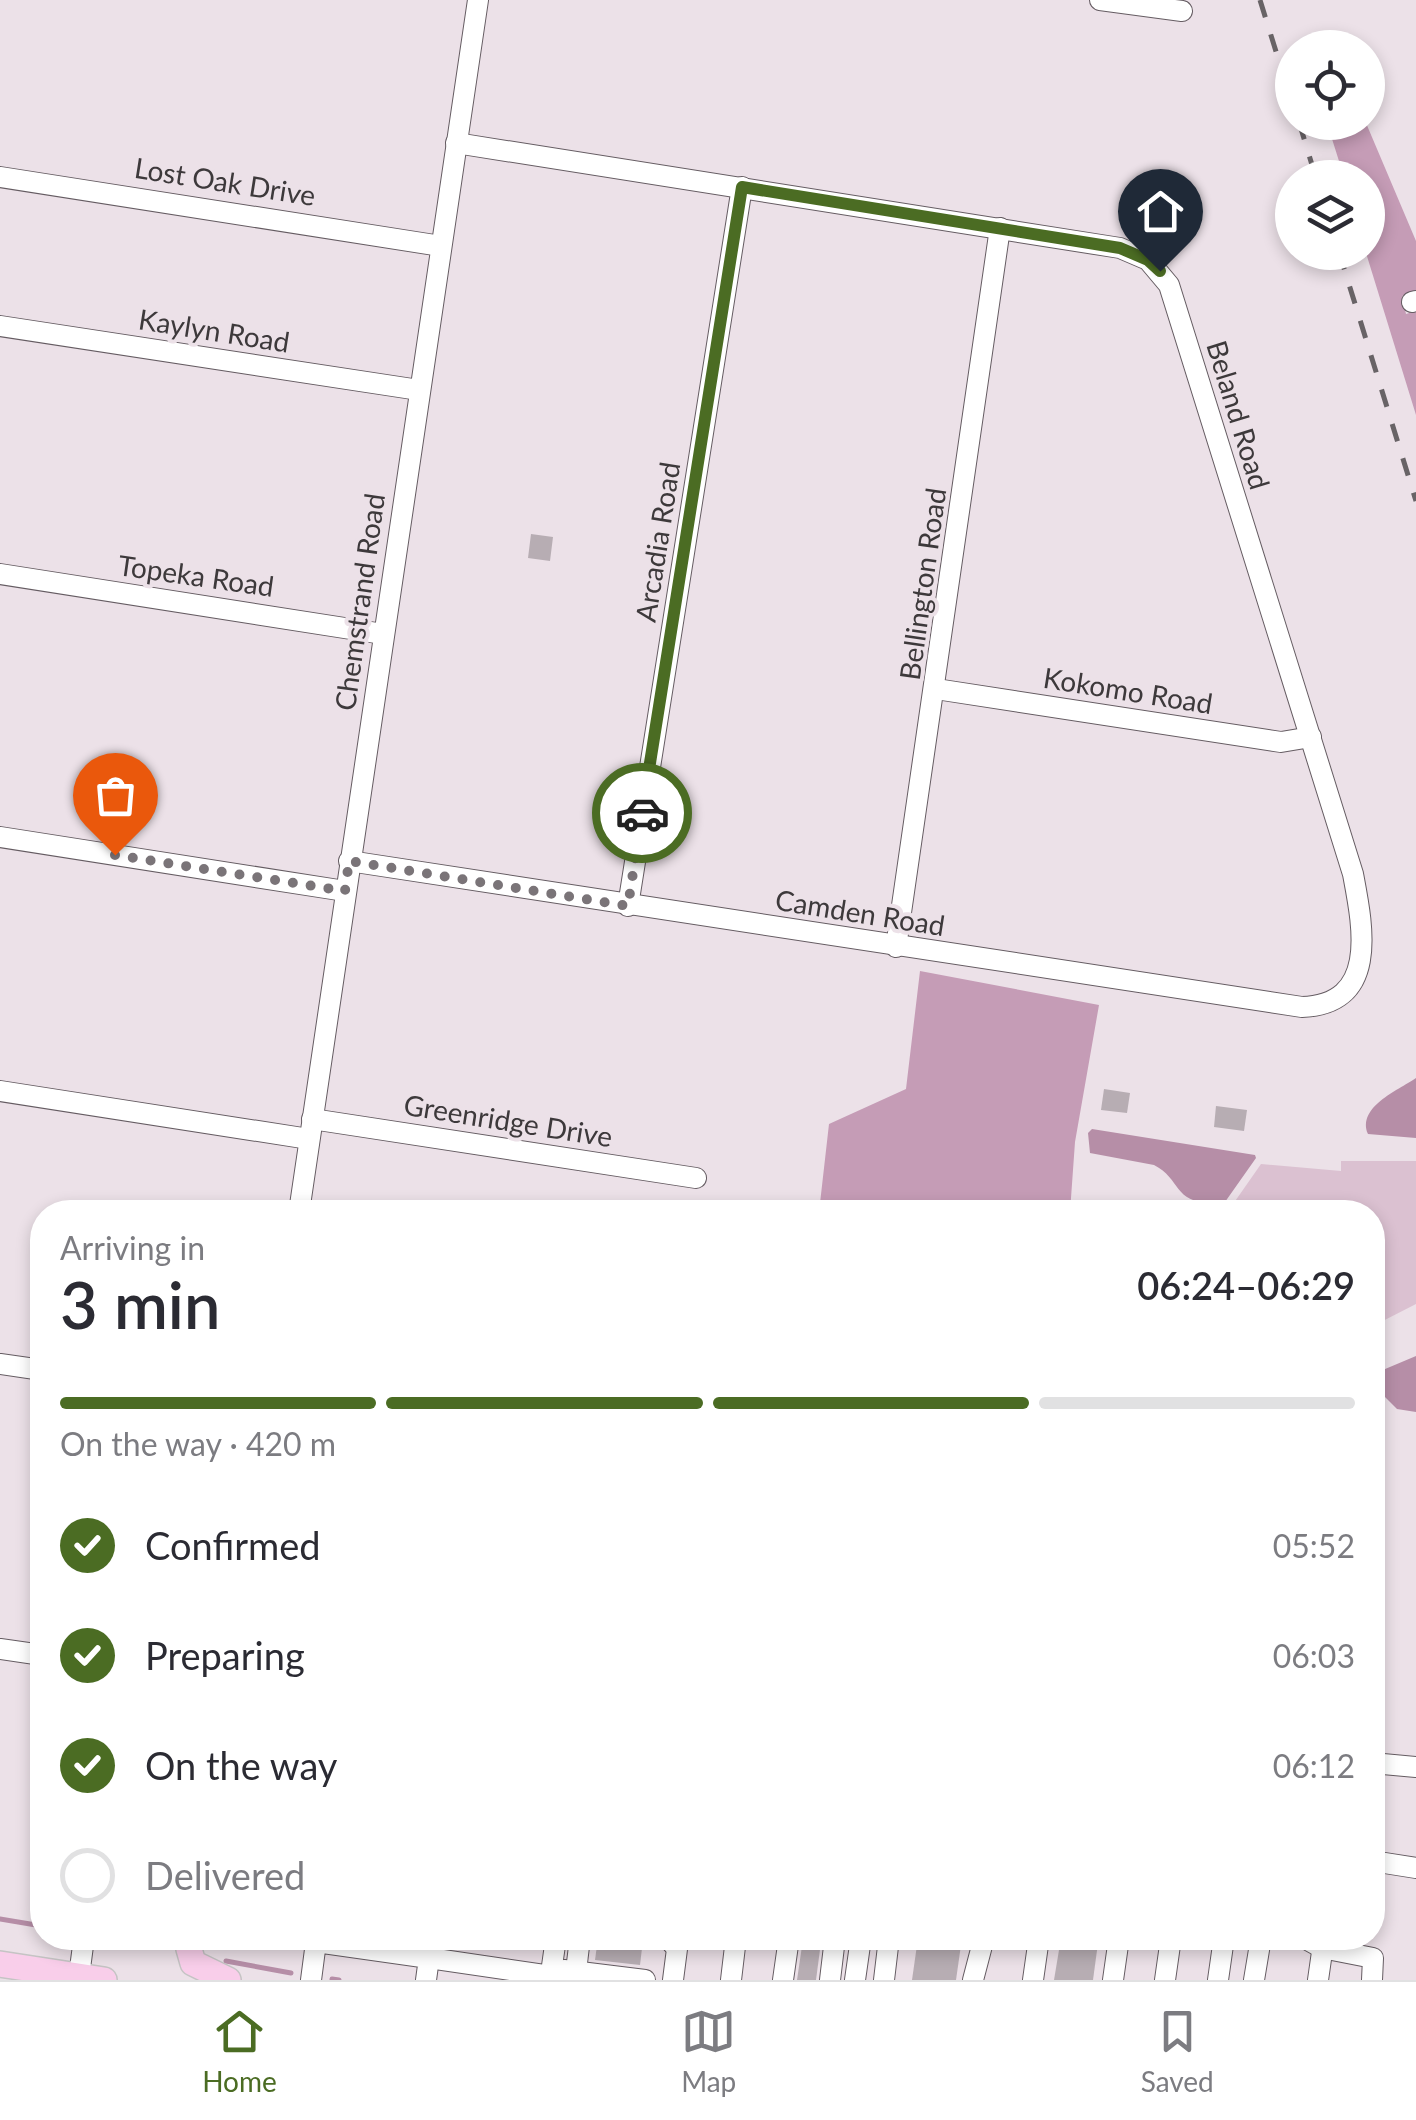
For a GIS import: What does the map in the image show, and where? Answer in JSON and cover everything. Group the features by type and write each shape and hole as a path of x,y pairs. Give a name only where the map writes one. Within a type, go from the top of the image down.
{"main road":[{"path":"191,1950 193,1963 228,1980"},
{"path":"0,1964 92,1978"}],"street":[{"name":"Chemstrand Road","path":"301,1200 478,0"},
{"path":"1100,0 1182,11"},
{"name":"Beland Road","path":"456,143 1000,228 1132,251 1148,260 1169,286 1310,737 1359,909 1360,967 1354,981"},
{"name":"Lost Oak Drive","path":"0,177 441,246"},
{"name":"Arcadia Road","path":"628,906 742,187"},
{"name":"Bellington Road","path":"896,946 1000,228"},
{"name":"Kaylyn Road","path":"0,326 419,390"},
{"name":"Topeka Road","path":"0,574 382,634"},
{"name":"Kokomo Road","path":"936,689 1280,742 1310,737"},
{"path":"0,837 345,891"},
{"name":"Camden Road","path":"349,861 1302,1007 1331,1002 1354,981"},
{"name":"Greenridge Drive","path":"0,1091 696,1178"},
{"path":"0,1364 30,1368"},
{"path":"0,1648 30,1653"},
{"path":"1385,1764 1416,1767"},
{"path":"1385,1863 1416,1868"},
{"path":"86,1950 92,1978"},
{"path":"182,1980 188,1950"},
{"path":"312,1980 316,1950"},
{"path":"408,1950 429,1958 550,1978 564,1970 645,1980"},
{"path":"550,1978 554,1950"},
{"path":"576,1972 579,1950"},
{"path":"673,1980 676,1950"},
{"path":"731,1980 735,1950"},
{"path":"782,1980 787,1950"},
{"path":"830,1980 834,1950"},
{"path":"855,1980 859,1950"},
{"path":"884,1980 888,1950"},
{"path":"974,1980 981,1950"},
{"path":"987,1980 988,1950"},
{"path":"1033,1980 1038,1950"},
{"path":"1113,1980 1117,1950"},
{"path":"1165,1980 1169,1950"},
{"path":"1218,1980 1222,1950"},
{"path":"1254,1980 1258,1950"},
{"path":"1316,1950 1318,1980"},
{"path":"1348,1950 1373,1958 1372,1980"},
{"path":"426,1980 429,1958"}],"shaded area":[{"path":"1332,140 1373,140 1382,160 1339,160"},
{"path":"1385,168 1416,241 1416,291 1402,296 1406,314 1416,311 1416,415 1371,270 1385,270"},
{"path":"920,971 1099,1005 1075,1142 1071,1200 820,1200 829,1124 906,1089"},
{"path":"1416,1078 1416,1138 1368,1134 1366,1124 1373,1108"},
{"path":"1092,1129 1256,1158 1226,1200 1193,1200 1154,1165 1090,1153 1088,1133"},
{"path":"1341,1161 1416,1161 1416,1304 1385,1320 1385,1200 1236,1200 1261,1164 1341,1171"},
{"path":"1416,1356 1416,1412 1397,1409 1385,1397 1385,1369"}],"building":[{"path":"531,534 553,537 550,561 528,558"},
{"path":"1104,1089 1130,1093 1127,1113 1101,1110"},
{"path":"1216,1106 1247,1110 1244,1131 1214,1127"},
{"path":"596,1950 642,1950 640,1965 595,1960"},
{"path":"801,1950 820,1950 816,1980 797,1980"},
{"path":"916,1950 960,1950 956,1980 912,1980"},
{"path":"1059,1950 1097,1950 1093,1980 1054,1980"}],"waterway":[{"path":"0,1919 30,1924"},
{"path":"226,1961 291,1973"},
{"path":"332,1979 339,1980"}],"railway":[{"path":"1260,0 1275,48"},
{"path":"1304,140 1311,160"},
{"path":"1345,270 1416,501"}],"way so far":[{"path":"115,855 345,891 349,861 628,906 642,813"}],"route":[{"path":"642,813 742,187 1120,248 1148,260 1160,271"}]}
